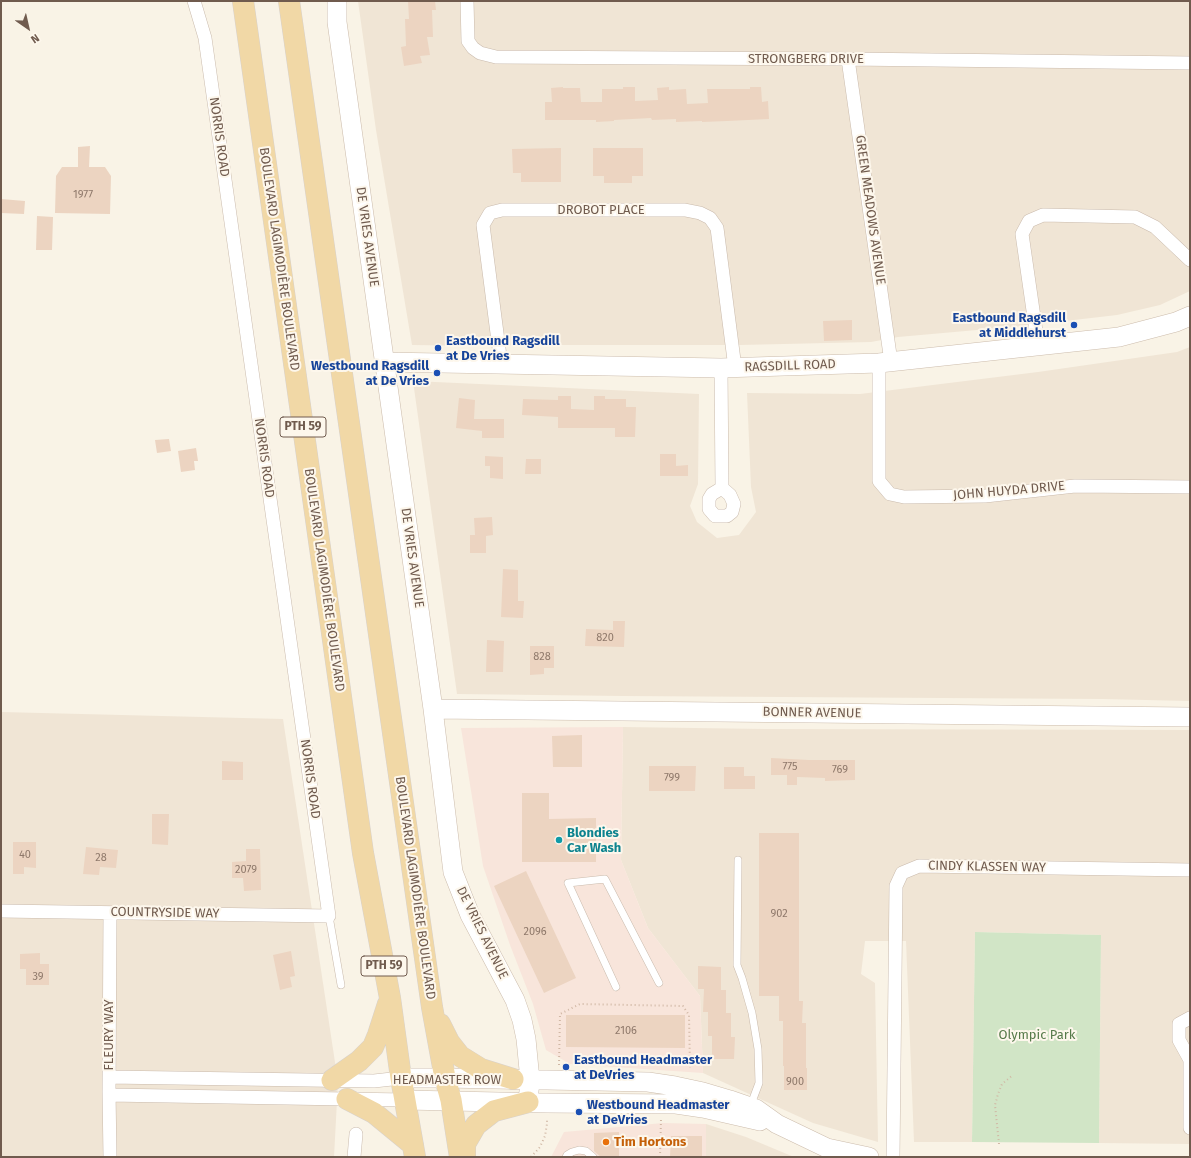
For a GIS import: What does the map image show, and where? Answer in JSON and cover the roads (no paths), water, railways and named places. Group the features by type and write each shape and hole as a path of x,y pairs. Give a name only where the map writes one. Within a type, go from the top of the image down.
{"main road":[{"name":"BOULEVARD LAGIMODIÈRE BOULEVARD","path":"243,1 364,853 390,998 401,1078 414,1151"},
{"name":"BOULEVARD LAGIMODIÈRE BOULEVARD","path":"289,1 432,1007 445,1078 451,1100 460,1157"},
{"path":"332,1080 374,1047 390,998"},
{"path":"432,1007 449,1042 460,1056 481,1069 521,1080"},
{"path":"347,1099 374,1113 414,1151"},
{"path":"465,1157 465,1144 476,1125 494,1112 537,1103"}],"street":[{"name":"NORRIS ROAD","path":"194,1 205,38 329,916"},
{"name":"DE VRIES AVENUE","path":"338,1 337,22 433,709 453,872 470,916 515,1000 526,1039 521,1080 537,1103"},
{"name":"STRONGBERG DRIVE","path":"467,1 468,41 473,48 480,53 496,57 1190,63"},
{"name":"GREEN MEADOWS AVENUE","path":"848,59 885,363"},
{"name":"DROBOT PLACE","path":"501,364 483,225 490,213 502,210 685,210 700,212 710,218 717,228 728,368"},
{"path":"1038,345 1022,234 1029,221 1043,215 1135,217 1155,227 1190,260"},
{"name":"RAGSDILL ROAD","path":"384,362 728,368 885,363 1119,337 1176,322 1190,316"},
{"name":"JOHN HUYDA DRIVE","path":"885,363 879,481 890,494 904,497 985,496 1075,486 1190,487"},
{"path":"722,488 728,368"},
{"name":"BONNER AVENUE","path":"433,709 1190,717"},
{"name":"CINDY KLASSEN WAY","path":"893,1157 896,886 902,873 918,866 1190,870"},
{"name":"COUNTRYSIDE WAY","path":"1,911 329,916"},
{"name":"FLEURY WAY","path":"110,913 110,1157"},
{"path":"1190,1018 1179,1024 1180,1040 1190,1059 1190,1128"},
{"name":"HEADMASTER ROW","path":"109,1077 374,1081 401,1078 521,1080 631,1092"},
{"name":"HEADMASTER ROW","path":"109,1095 451,1100 537,1103 631,1092 648,1082 696,1090 730,1100 750,1113 756,1109 777,1124 827,1148 869,1157"},
{"path":"354,1157 356,1134"}],"lane":[{"path":"738,860 737,965 752,1013 758,1049 759,1083 750,1113"},
{"path":"616,987 568,883 605,879 659,983"},
{"path":"329,916 341,985"},
{"path":"566,1157 572,1152 579,1150 586,1151 593,1157"}],"place":[{"name":"Eastbound Ragsdill at Middlehurst","path":"1074,325"},
{"name":"Eastbound Ragsdill at De Vries","path":"438,348"},
{"name":"Westbound Ragsdill at De Vries","path":"437,373"},
{"name":"Blondies Car Wash","path":"559,840"},
{"name":"Eastbound Headmaster at DeVries","path":"566,1067"},
{"name":"Westbound Headmaster at DeVries","path":"579,1112"},
{"name":"Tim Hortons","path":"606,1142"}],"park label":[{"name":"Olympic Park","path":"1037,1035"}]}
